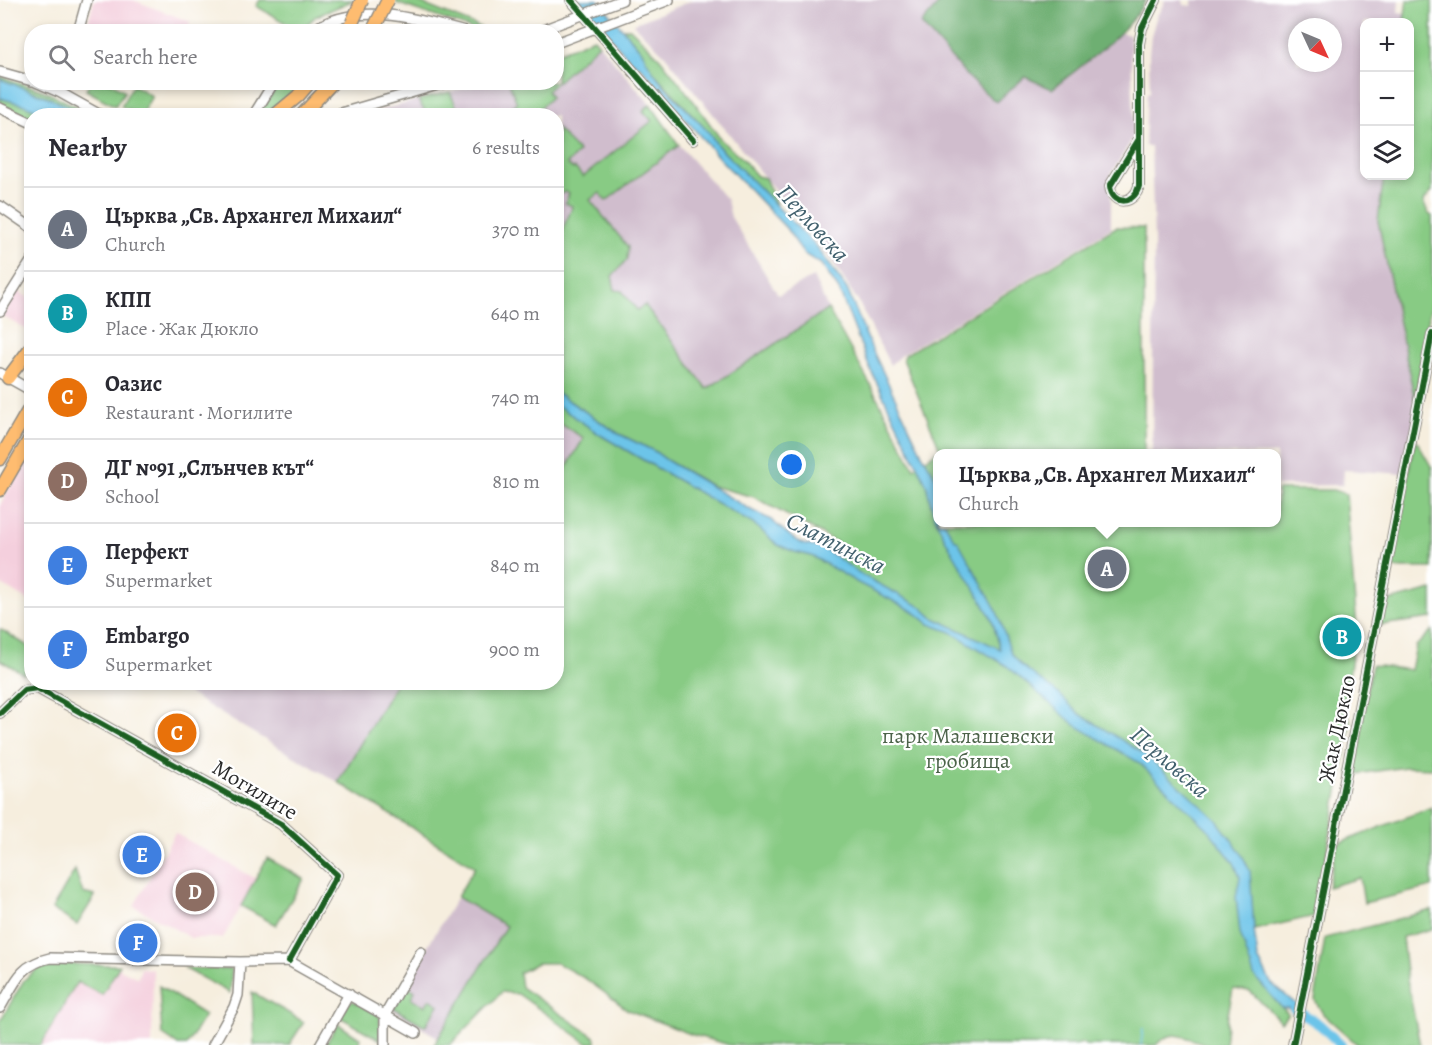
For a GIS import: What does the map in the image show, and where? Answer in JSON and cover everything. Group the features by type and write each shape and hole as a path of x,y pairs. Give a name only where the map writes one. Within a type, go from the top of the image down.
{"main road":[{"path":"350,24 362,0"},
{"path":"376,24 388,0"},
{"path":"284,108 303,90"},
{"path":"309,108 325,90"},
{"path":"4,375 24,354"},
{"path":"0,459 24,418"},
{"path":"0,490 24,449"}],"street":[{"path":"80,24 87,0"},
{"path":"571,0 598,27 693,140"},
{"path":"560,24 585,15 607,3 622,0"},
{"path":"564,41 669,0"},
{"path":"1138,140 1110,186 1112,195 1121,202 1130,200 1138,191 1139,44 1142,27 1156,0"},
{"path":"598,27 607,3"},
{"path":"320,24 329,17 351,9 371,6 396,9 441,24"},
{"path":"0,72 24,79"},
{"path":"64,90 90,108"},
{"path":"258,108 269,90"},
{"path":"359,108 420,90"},
{"path":"0,108 24,119"},
{"path":"0,206 24,222"},
{"path":"0,311 24,273"},
{"name":"Жак Дюкло","path":"1293,1045 1432,334"},
{"path":"4,375 24,387"},
{"name":"Могилите","path":"0,713 24,690"},
{"name":"Могилите","path":"41,690 281,824 337,875 289,961"},
{"path":"385,1045 385,1015 421,952"},
{"path":"0,1008 26,967 36,961 50,958 289,961 416,1033"},
{"path":"213,1045 238,995 240,962"},
{"path":"320,1045 349,994"}],"shaded area":[{"path":"94,0 133,0 191,22 190,24 88,24"},
{"path":"693,0 942,0 921,24 967,76 996,101 1025,77 1052,89 1120,33 1130,35 1135,135 1111,174 1111,228 901,355 890,365 859,303 831,259 664,54 633,24"},
{"path":"1162,0 1183,0 1184,5 1192,6 1192,0 1399,0 1398,13 1405,14 1404,18 1360,18 1360,180 1383,180 1378,221 1417,412 1405,474 1344,470 1343,485 1281,486 1281,449 1152,449 1154,241 1151,146 1145,146 1147,93 1150,92 1151,36 1156,18 1165,1"},
{"path":"594,38 650,104 679,145 727,200 731,217 778,295 813,277 828,309 707,389 645,305 637,311 564,338 564,108 389,108 457,90 564,90 564,50"},
{"path":"17,290 24,295 24,328 2,316"},
{"path":"564,426 585,438 564,472"},
{"path":"24,462 24,598 0,584 0,505"},
{"path":"183,690 392,690 338,782"},
{"path":"175,833 256,879 223,938 191,938 134,906"},
{"path":"457,897 506,926 439,1038 390,1009"},
{"path":"52,964 120,965 120,969 138,978 141,968 153,969 152,1045 0,1045 0,1020 24,980 32,972"}],"green space":[{"path":"260,0 354,0 315,17 308,24 287,24 256,6"},
{"path":"397,0 419,0 420,3 472,24 457,24 396,3"},
{"path":"942,0 1146,0 1116,37 1052,89 1025,77 996,102 967,76 921,24"},
{"path":"1407,0 1432,0 1432,191 1423,202 1432,216 1432,298 1415,400 1378,221 1383,180 1414,180 1414,18 1405,18"},
{"path":"630,28 660,58 722,141 740,156 757,176 765,178 778,208 717,145 711,135 656,75 643,53 623,29"},
{"path":"594,38 599,44 564,76 564,50"},
{"path":"0,76 24,84 24,88 0,79"},
{"path":"29,90 44,91 80,108 71,108"},
{"path":"86,90 123,90 125,91 115,106"},
{"path":"130,90 142,90 152,96 145,108 121,106"},
{"path":"274,90 295,90 277,108 262,108"},
{"path":"512,90 548,90 551,97 540,108 510,108 517,103"},
{"path":"450,92 457,108 423,108 418,100"},
{"path":"0,98 32,108 24,108 24,116 0,104"},
{"name":"парк Малашевски гробища","path":"650,104 679,145 606,201 600,193 590,200 628,247 627,260 612,276 615,290 622,291 637,310 645,305 707,389 828,309 914,468 933,454 933,527 1281,527 1281,490 1333,490 1346,494 1357,628 1343,711 1347,712 1351,722 1315,916 1254,930 1253,918 1240,920 1272,997 1288,1014 1281,1022 1250,991 1233,989 1225,1045 1210,1045 1175,1035 1163,1039 1156,1045 1085,1045 1083,1043 1074,1045 730,1045 693,1035 628,1010 586,979 557,963 537,963 519,973 521,987 596,1038 596,1043 587,1043 518,994 502,992 450,1045 434,1045 506,926 457,897 475,867 338,782 392,690 564,690 564,471 584,438 564,426 564,410 602,436 755,525 778,545 812,556 832,568 845,547 754,497 712,486 654,451 619,434 564,398 564,226 572,206 565,203 569,193 564,192 564,136 579,152 567,164 575,168 583,177 652,121 643,111"},
{"name":"парк Малашевски гробища","path":"1116,227 1144,228 1144,449 940,449 903,359 906,354"},
{"path":"1415,438 1432,468 1432,568 1391,568"},
{"path":"1432,590 1432,618 1380,625 1385,602"},
{"path":"0,629 24,644 24,674 0,660"},
{"path":"1432,630 1432,768 1406,767 1349,775 1372,665 1411,670 1416,646"},
{"path":"1432,807 1432,887 1364,903 1360,878 1328,887 1337,844"},
{"path":"267,858 304,879 276,925 241,906"},
{"path":"75,870 83,893 95,896 77,925 52,909"},
{"path":"1432,910 1432,929 1402,937 1407,980 1420,1045 1358,1045 1323,1014 1315,1000 1325,938"},
{"path":"52,964 120,965 102,995 77,982 41,1045 0,1045 0,1021 24,980 41,966"},
{"path":"184,968 232,969 230,993"},
{"path":"159,986 205,1015 187,1045 178,1045 162,1034"},
{"path":"407,986 415,991 411,998 425,1006 430,999 439,1005 425,1026 394,1008"},
{"path":"252,992 304,1022 289,1045 254,1045"},
{"path":"353,1001 380,1016 380,1040 340,1017 349,1002"},
{"path":"338,1024 361,1039 357,1045 325,1045"}],"water":[{"path":"577,0 598,0 643,53 648,64 664,85 711,135 717,145 817,247 847,289 871,347 933,472 933,509 927,485 871,371 839,290 821,264 804,254 786,228 719,158 641,67 631,61"},
{"path":"0,79 71,108 32,108 0,98"},
{"path":"564,398 619,434 654,451 771,520 794,539 803,544 823,548 864,576 920,606 932,617 1000,649 991,618 940,527 947,527 954,539 958,541 996,609 1011,653 1021,665 1060,695 1078,713 1146,755 1216,819 1240,851 1250,871 1258,958 1271,983 1297,1005 1295,1015 1288,1008 1282,1008 1254,976 1240,933 1236,897 1240,877 1234,863 1207,828 1138,762 1075,725 1007,666 951,632 929,624 913,611 812,556 778,545 755,525 602,436 564,410"}],"waterway":[{"name":"Перловска","path":"1294,1008 1320,1025 1341,1045"},
{"path":"1141,1045 1143,1028"}],"cycle path":[{"path":"571,0 693,140"},
{"path":"1139,139 1110,186 1112,193 1119,200 1128,200 1133,197 1139,186 1139,44 1142,28 1156,0"},
{"path":"1293,1045 1432,334"},
{"path":"0,713 24,690"},
{"path":"41,690 281,824 337,875 289,961"}],"place":[{"name":"Църква „Св. Архангел Михаил“","path":"1107,569"},
{"name":"КПП","path":"1342,637"},
{"name":"Оазис","path":"177,733"},
{"name":"Перфект","path":"142,855"},
{"name":"ДГ №91 „Слънчев кът“","path":"195,892"},
{"name":"Embargo","path":"138,943"}],"water label":[{"name":"Слатинска","path":"836,543"}]}
